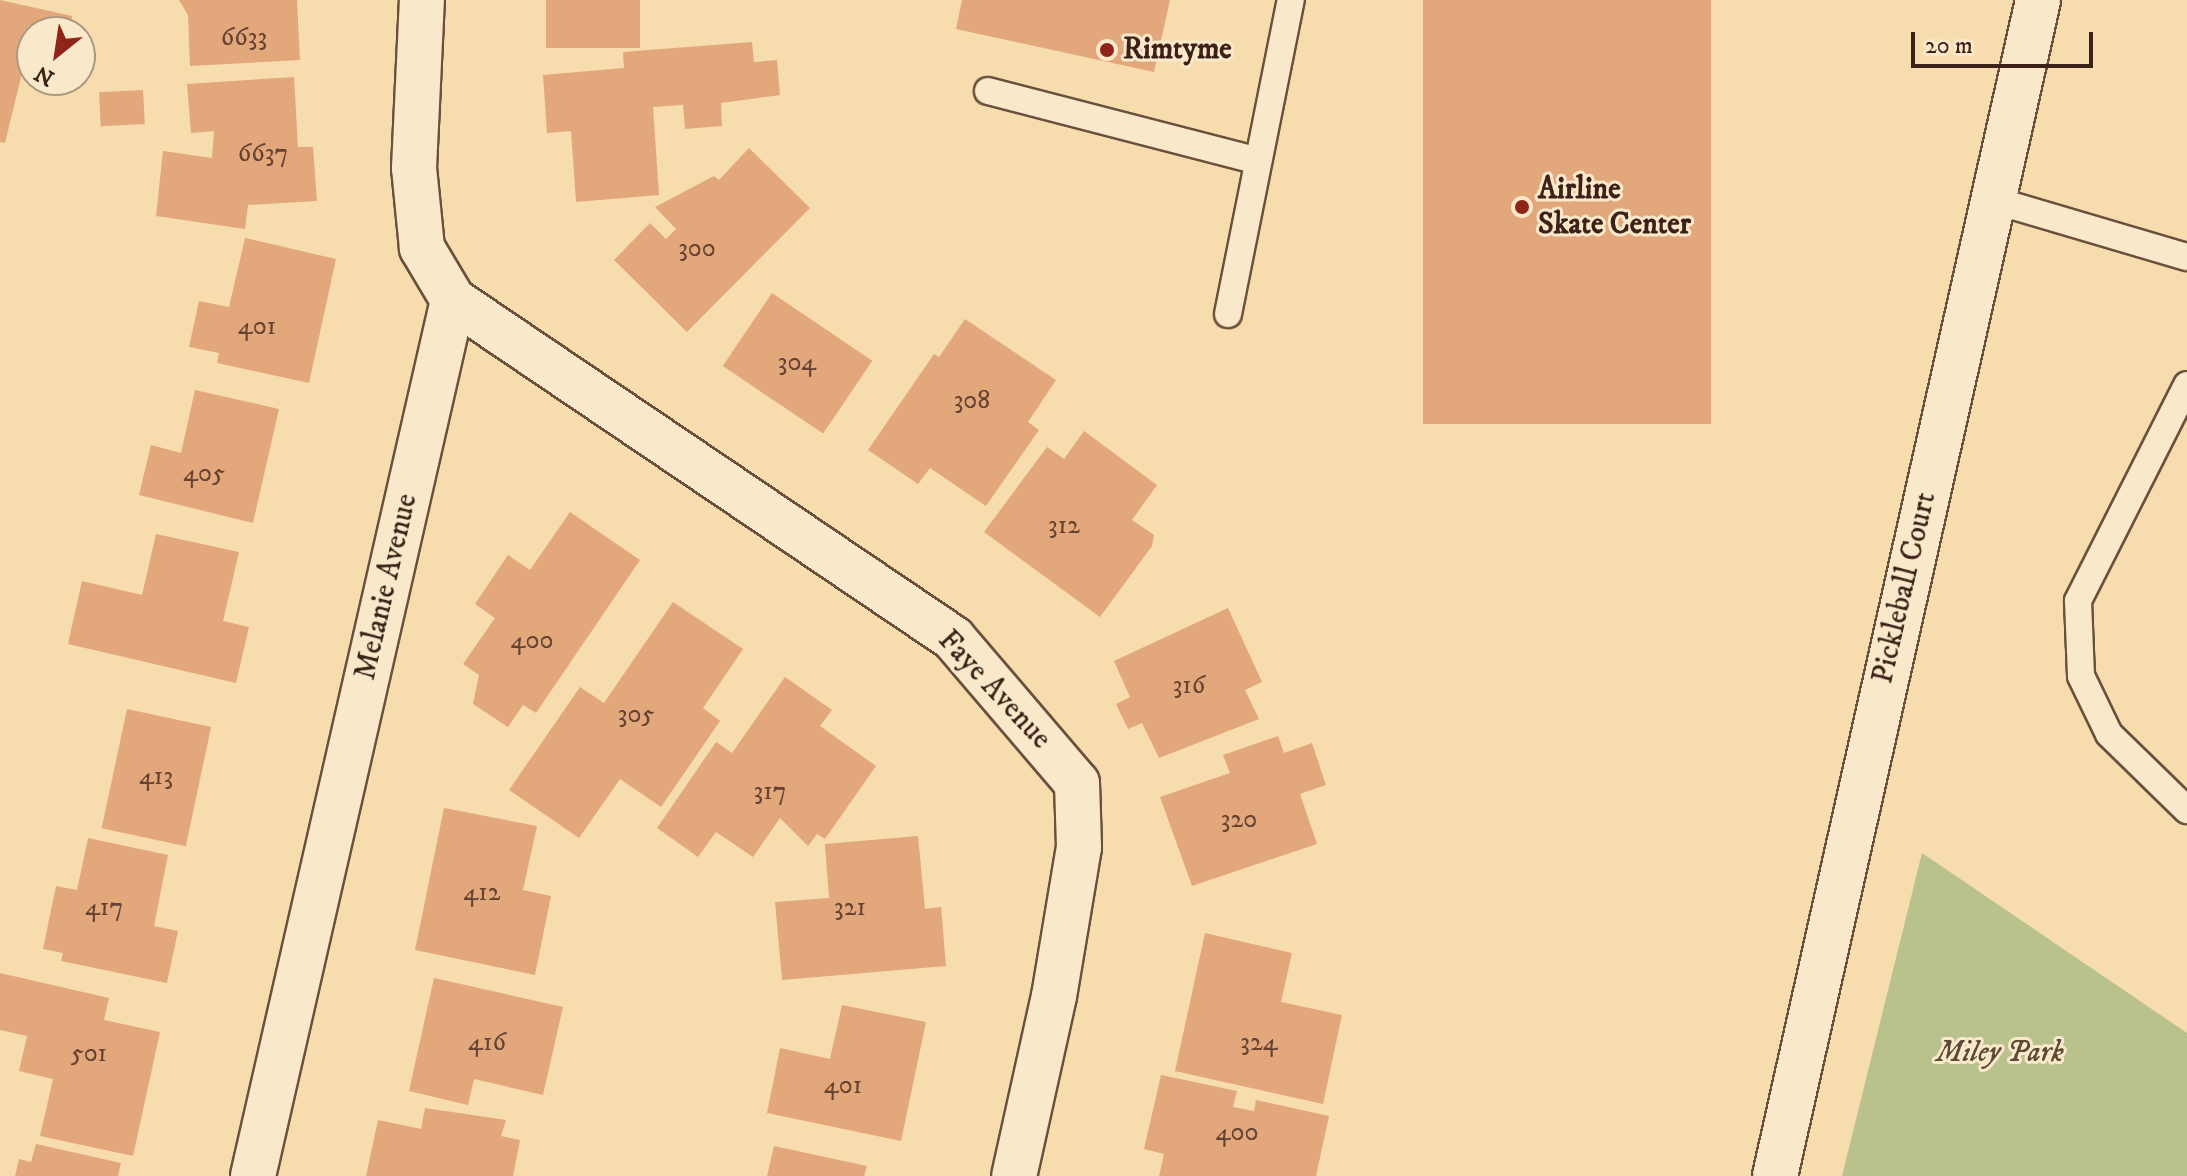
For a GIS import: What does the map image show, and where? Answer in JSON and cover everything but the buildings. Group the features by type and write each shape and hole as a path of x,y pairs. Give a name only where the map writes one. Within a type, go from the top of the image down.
{"street":[{"path":"422,0 414,168 422,248 453,300"},
{"name":"Pickleball Court","path":"1775,1176 2038,0"},
{"name":"Melanie Avenue","path":"253,1176 453,300"},
{"name":"Faye Avenue","path":"453,300 953,638 1077,783 1079,847 1054,996 1014,1176"}],"lane":[{"path":"1228,314 1291,0"},
{"path":"988,91 1258,161"},
{"path":"1993,200 2187,257"},
{"path":"2187,385 2078,601 2081,676 2109,734 2187,810"}],"green space":[{"name":"Miley Park","path":"1922,853 2187,1033 2187,1176 1842,1176"}],"place":[{"name":"Rimtyme","path":"1107,50"},
{"name":"Airline Skate Center","path":"1522,207"}]}
